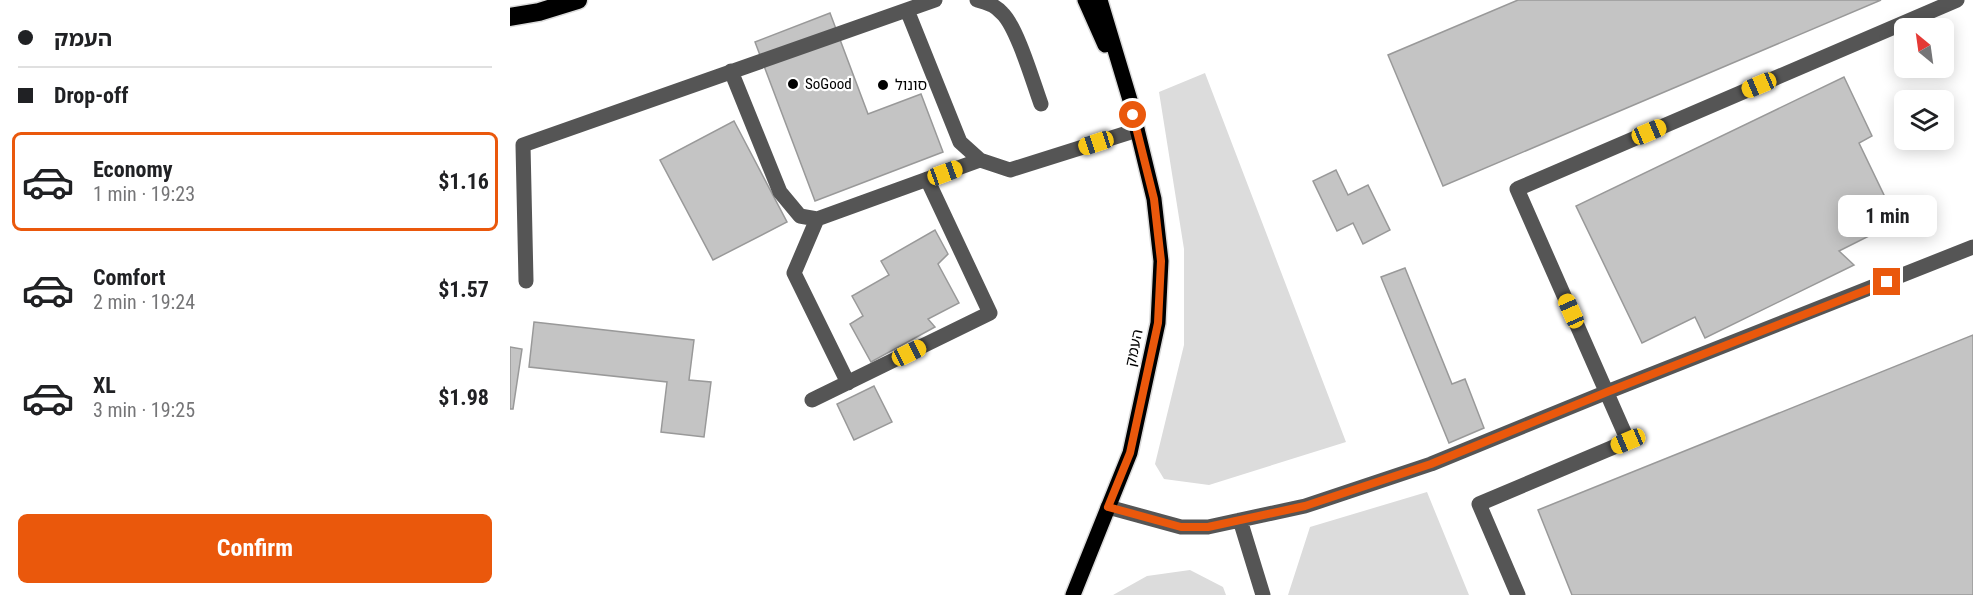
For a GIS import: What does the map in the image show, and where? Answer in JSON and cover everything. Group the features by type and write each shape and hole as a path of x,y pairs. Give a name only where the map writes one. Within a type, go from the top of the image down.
{"highway":[{"path":"510,17 539,12 578,0"}],"main road":[{"name":"העמק","path":"1085,0 1130,100"},
{"name":"העמק","path":"1073,595 1130,453 1158,323 1161,261 1154,199 1130,100 1100,0"}],"street":[{"path":"526,281 523,145 935,0"},
{"path":"977,0 986,2 1003,14 1016,38 1041,104"},
{"path":"1518,595 1479,504 1628,441 1517,189 1957,0"},
{"path":"906,10 960,142 980,160 1010,170 1137,130"},
{"path":"731,71 780,192 800,216 817,219 980,160"},
{"path":"812,400 990,313 927,179"},
{"path":"817,219 794,273 848,383"},
{"path":"1108,507 1181,527 1208,527 1305,506 1431,464 1973,248"},
{"path":"1240,520 1263,595"}],"shaded area":[{"path":"1205,73 1346,442 1209,485 1164,479 1155,464 1184,345 1184,249 1159,92"},
{"path":"1427,492 1469,595 1288,595 1310,527"},
{"path":"1190,570 1223,587 1226,595 1113,595 1147,576"}],"building":[{"path":"1518,0 1881,0 1443,186 1388,55"},
{"path":"830,13 868,114 921,94 943,152 815,201 755,42"},
{"path":"1844,77 1872,136 1859,143 1897,222 1839,251 1854,265 1705,338 1695,317 1642,343 1576,206"},
{"path":"734,121 787,222 713,260 660,160"},
{"path":"1336,170 1348,195 1368,185 1390,230 1363,244 1353,223 1337,231 1313,181"},
{"path":"935,230 948,254 938,264 959,303 928,319 935,327 871,362 850,324 863,316 852,296 889,275 881,261"},
{"path":"1405,268 1452,384 1465,379 1484,428 1449,443 1381,277"},
{"path":"534,322 694,340 689,380 711,382 704,437 661,432 667,382 529,367"},
{"path":"1973,335 1973,595 1572,595 1538,510"},
{"path":"510,347 522,349 513,409 510,409"},
{"path":"874,386 892,422 854,440 837,404"}],"place":[{"name":"SoGood","path":"793,84"},
{"name":"סונול","path":"883,85"}],"route":[{"path":"1133,115 1154,199 1161,261 1158,323 1130,453 1108,507 1181,527 1208,527 1305,506 1431,464 1887,282"}]}
